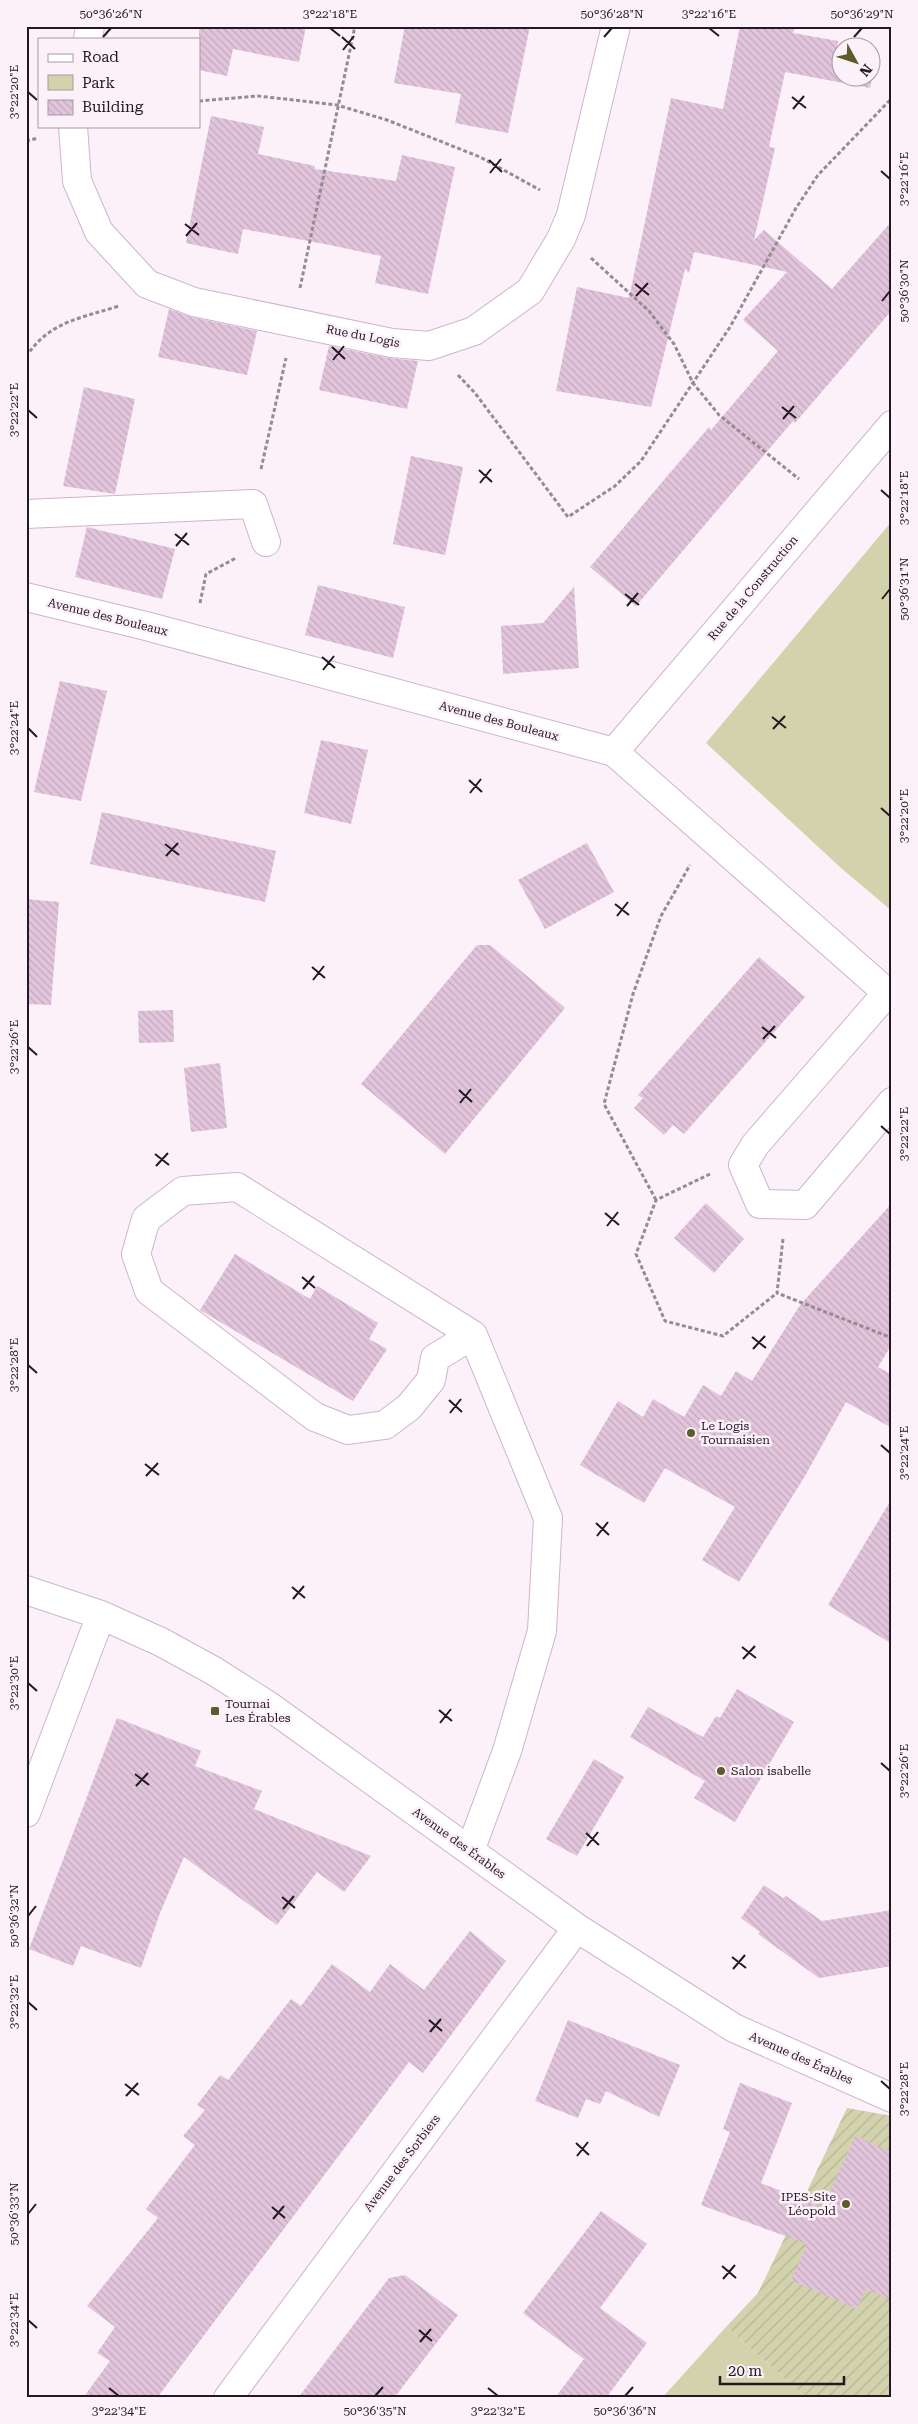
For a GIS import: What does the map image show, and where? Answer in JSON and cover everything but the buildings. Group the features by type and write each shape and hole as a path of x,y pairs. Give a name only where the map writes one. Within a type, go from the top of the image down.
{"street":[{"name":"Rue du Logis","path":"73,128 77,180 99,232 147,284 194,302 392,344 429,346 474,331 530,291 561,239 573,208 616,26"},
{"name":"Rue de la Construction","path":"614,752 892,425"},
{"path":"26,514 253,504 266,542"},
{"name":"Avenue des Bouleaux","path":"26,597 146,626 614,752 890,995"},
{"path":"890,995 755,1145 743,1165 760,1204 805,1205 892,1102"},
{"path":"470,1851 507,1751 542,1631 548,1518 473,1335 237,1187 183,1191 146,1219 136,1254 149,1291 315,1417 348,1430 385,1425 403,1412 431,1380 435,1358 473,1335"},
{"name":"Avenue des Érables","path":"26,1590 101,1615 161,1642 222,1676 270,1706 577,1928 734,2028 892,2098"},
{"path":"26,1813 101,1615"},
{"name":"Avenue des Sorbiers","path":"228,2398 577,1928"}],"path":[{"path":"299,292 355,26"},
{"path":"200,101 258,96 338,106 387,120 480,157 573,208"},
{"path":"429,346 475,393 568,517 615,486 641,461 730,327 796,208 818,175 892,98"},
{"path":"561,239 590,257 649,311 674,344 693,383 719,415 827,501"},
{"path":"26,357 47,333 67,321 119,306 147,284"},
{"path":"253,504 288,349"},
{"path":"198,611 206,574"},
{"path":"656,1200 604,1104 633,994 662,916 708,835"},
{"path":"743,1165 704,1176 656,1200 636,1254 665,1321 722,1336 777,1293 786,1205"},
{"path":"777,1293 892,1338"}],"green space":[{"path":"892,521 892,911 841,868 706,743"},
{"name":"IPES-Site Léopold","path":"847,2108 892,2116 892,2398 807,2398 726,2327 758,2293"},
{"path":"726,2327 807,2398 662,2398"}],"place":[{"name":"Le Logis Tournaisien","path":"691,1433"},
{"name":"Tournai Les Érables","path":"215,1711"},
{"name":"Salon isabelle","path":"721,1771"},
{"name":"IPES-Site Léopold","path":"846,2204"}]}
